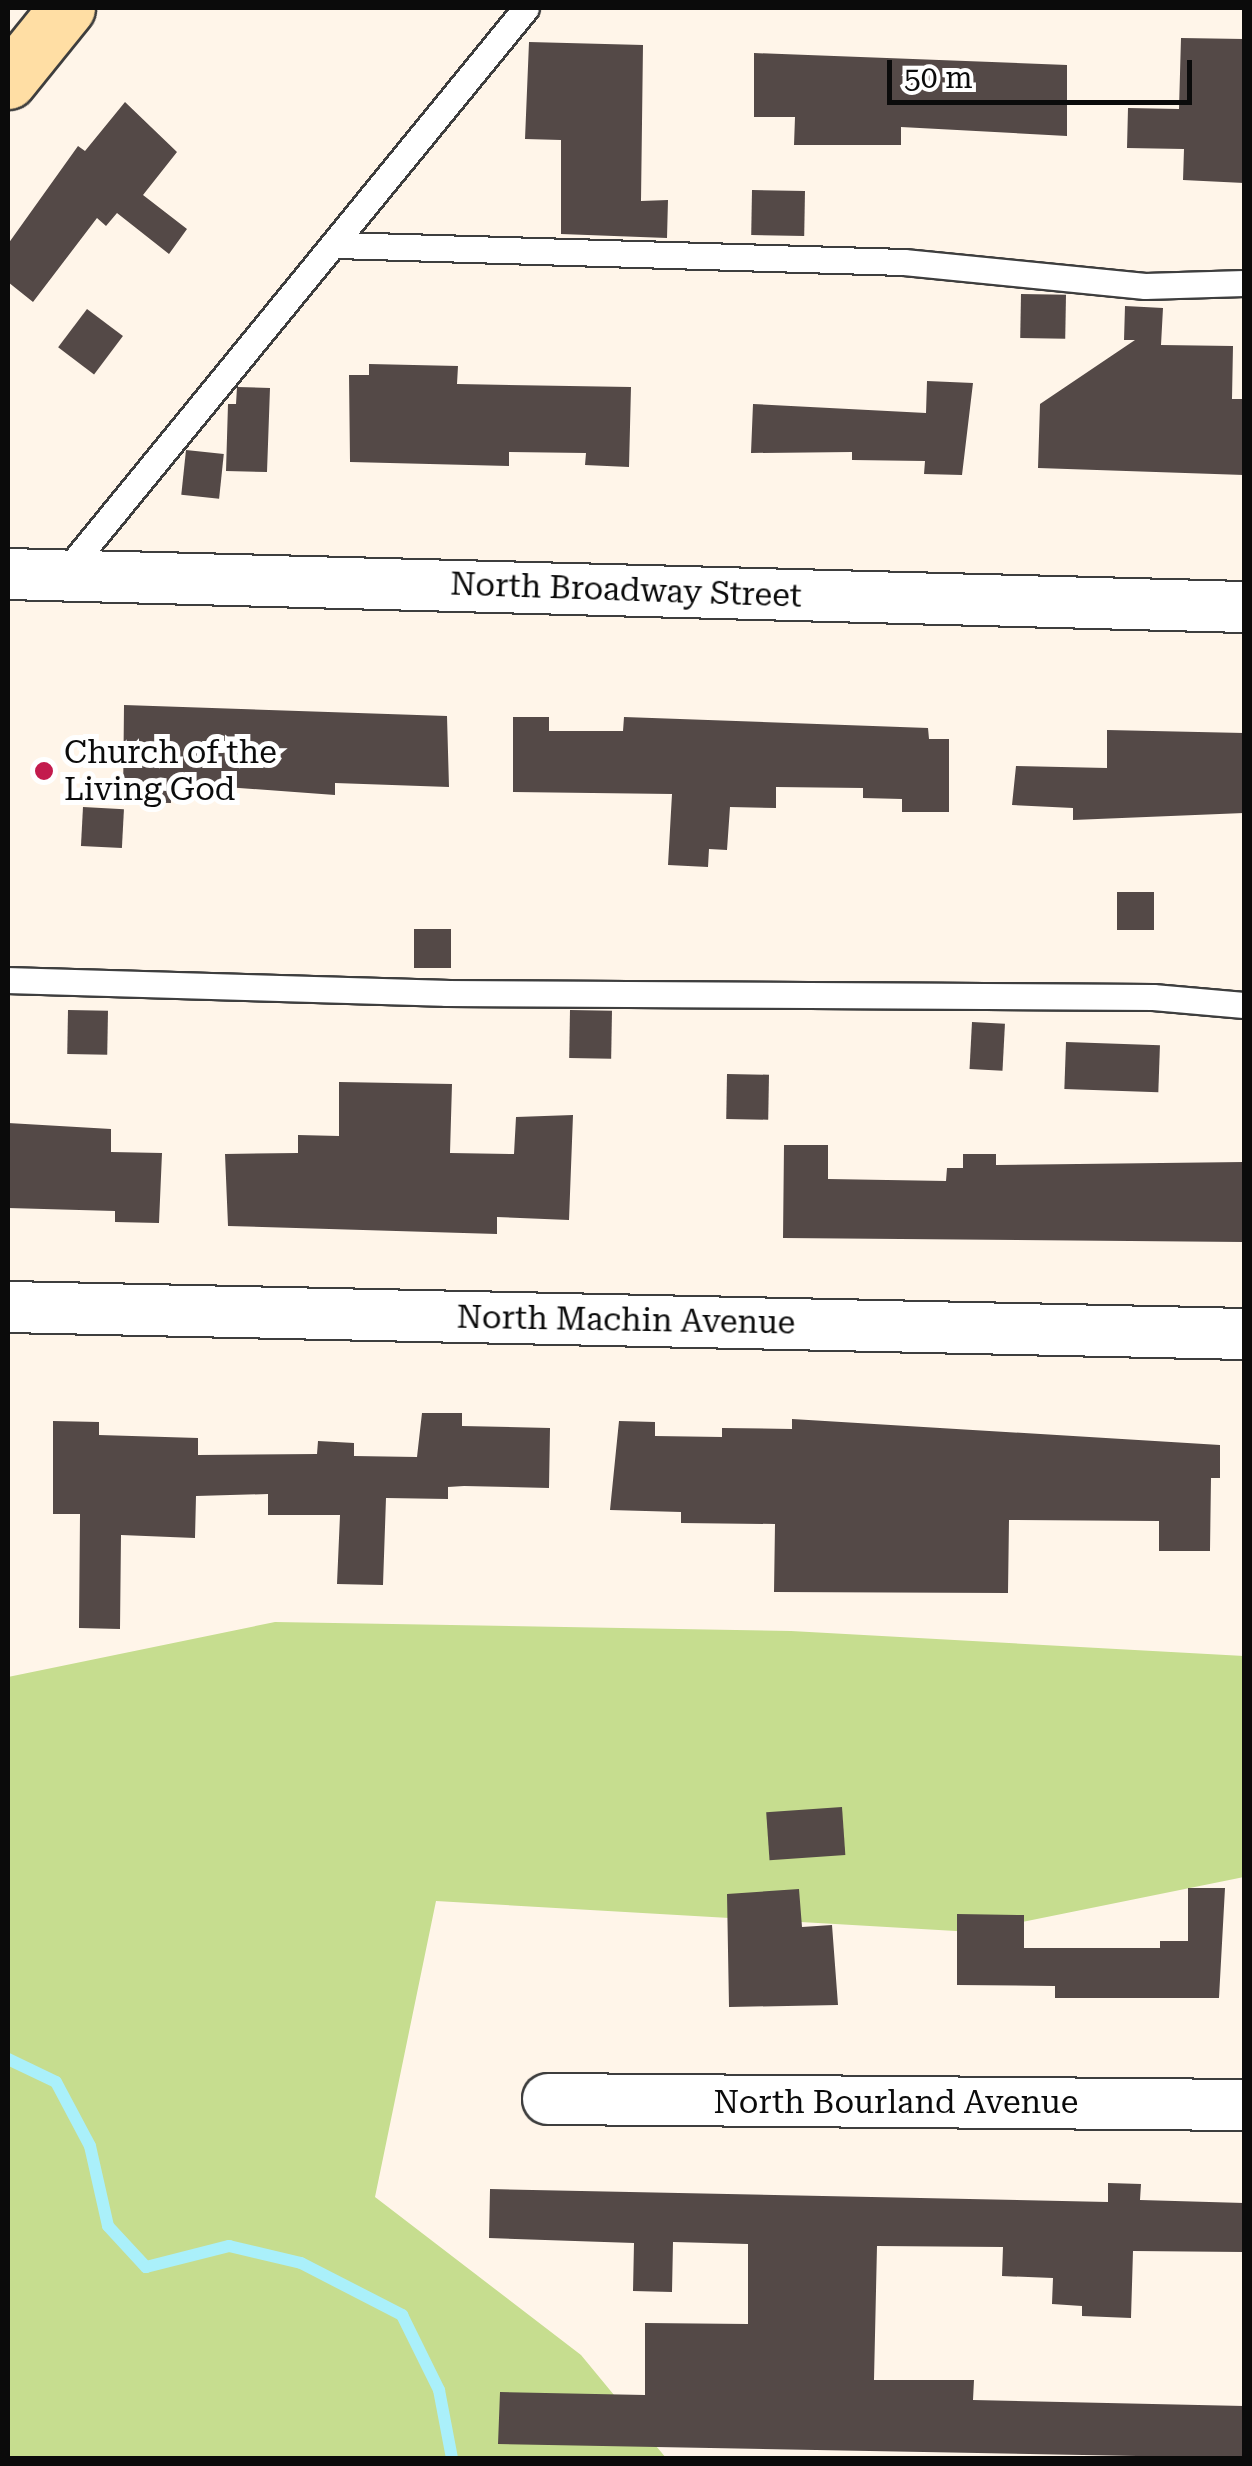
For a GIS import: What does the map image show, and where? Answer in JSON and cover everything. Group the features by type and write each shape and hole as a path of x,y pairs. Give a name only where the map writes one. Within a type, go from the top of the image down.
{"main road":[{"path":"8,80 67,8"}],"street":[{"name":"North Broadway Street","path":"8,574 1244,606"},
{"name":"North Machin Avenue","path":"8,1306 1244,1334"},
{"name":"North Bourland Avenue","path":"548,2099 1244,2105"}],"lane":[{"path":"63,575 526,8"},
{"path":"337,244 904,262 1144,286 1244,284"},
{"path":"8,980 1244,1004"}],"green space":[{"path":"275,1622 791,1631 1244,1656 1244,1877 973,1932 436,1901 375,2197 581,2355 666,2458 8,2458 8,1677"}],"building":[{"path":"1181,38 1244,39 1244,183 1183,180 1184,149 1127,148 1128,108 1179,109"},
{"path":"529,42 643,45 641,201 668,200 667,238 561,234 561,140 525,139"},
{"path":"754,53 1067,65 1067,136 901,127 901,145 794,145 795,117 754,117"},
{"path":"125,102 177,152 143,195 187,229 169,254 117,213 106,226 97,218 33,302 8,282 8,244 78,146 85,151"},
{"path":"752,190 805,191 804,236 751,235"},
{"path":"1021,294 1066,295 1065,339 1020,338"},
{"path":"1125,306 1163,308 1161,345 1233,346 1232,399 1244,399 1244,475 1038,468 1040,404 1135,340 1124,340"},
{"path":"87,309 123,336 94,374 58,347"},
{"path":"369,364 458,366 457,384 631,387 629,467 585,465 586,453 509,452 509,466 350,462 349,375 369,375"},
{"path":"927,381 973,383 962,475 924,474 925,461 852,460 852,452 751,453 753,404 926,413"},
{"path":"237,387 270,388 267,472 226,471 228,404 236,404"},
{"path":"186,450 224,454 219,499 181,495"},
{"path":"124,705 447,716 449,787 335,783 335,795 171,783 171,803 123,802"},
{"path":"513,717 549,717 549,731 623,731 624,717 928,728 929,739 949,739 949,812 902,812 902,799 863,798 863,788 776,787 776,808 730,807 727,850 709,849 708,867 668,865 672,794 513,792"},
{"path":"1107,730 1244,733 1244,813 1073,820 1073,808 1012,805 1016,766 1107,768"},
{"path":"83,807 124,809 122,848 81,846"},
{"path":"1117,892 1154,892 1154,930 1117,930"},
{"path":"414,929 451,929 451,968 414,968"},
{"path":"68,1010 108,1011 107,1055 67,1054"},
{"path":"570,1010 612,1011 611,1059 569,1058"},
{"path":"972,1022 1005,1024 1002,1071 970,1069"},
{"path":"1066,1042 1160,1045 1158,1092 1064,1089"},
{"path":"727,1074 769,1075 768,1120 726,1119"},
{"path":"339,1082 452,1084 450,1153 514,1154 516,1117 573,1115 569,1220 497,1217 497,1234 228,1226 225,1154 298,1153 298,1135 339,1136"},
{"path":"8,1123 111,1129 111,1152 162,1153 159,1223 115,1222 115,1211 8,1208"},
{"path":"784,1145 828,1145 828,1179 946,1181 947,1168 963,1168 963,1154 996,1154 996,1165 1244,1162 1244,1242 783,1238"},
{"path":"422,1413 462,1413 462,1426 550,1428 549,1488 464,1486 448,1487 448,1499 386,1498 383,1585 337,1584 340,1515 268,1515 268,1494 196,1496 195,1538 121,1535 120,1629 79,1628 80,1514 53,1514 53,1421 99,1422 99,1435 198,1438 198,1455 317,1454 318,1441 354,1443 354,1456 417,1457"},
{"path":"792,1419 1220,1445 1220,1478 1211,1478 1210,1551 1159,1551 1159,1521 1009,1520 1008,1593 774,1592 775,1524 681,1523 681,1512 610,1510 619,1421 655,1422 655,1436 722,1437 722,1428 792,1429"},
{"path":"842,1807 845,1855 770,1860 766,1812"},
{"path":"1188,1888 1225,1888 1219,1998 1055,1998 1055,1986 957,1985 957,1914 1024,1915 1024,1948 1160,1948 1160,1941 1188,1941"},
{"path":"799,1889 802,1927 832,1925 838,2005 729,2007 727,1894"},
{"path":"1108,2183 1141,2184 1140,2200 1244,2203 1244,2252 1133,2251 1131,2318 1082,2316 1082,2306 1052,2304 1053,2278 1002,2276 1003,2247 877,2246 874,2380 974,2380 973,2400 1244,2406 1244,2458 498,2444 500,2392 645,2395 645,2323 748,2324 748,2244 673,2242 672,2292 633,2291 634,2243 489,2238 490,2189 1108,2202"}],"waterway":[{"path":"8,2059 56,2082 90,2146 108,2226 146,2267 229,2246 301,2263 402,2315 439,2390 452,2458"}],"place":[{"name":"Church of the Living God","path":"44,771"}]}
